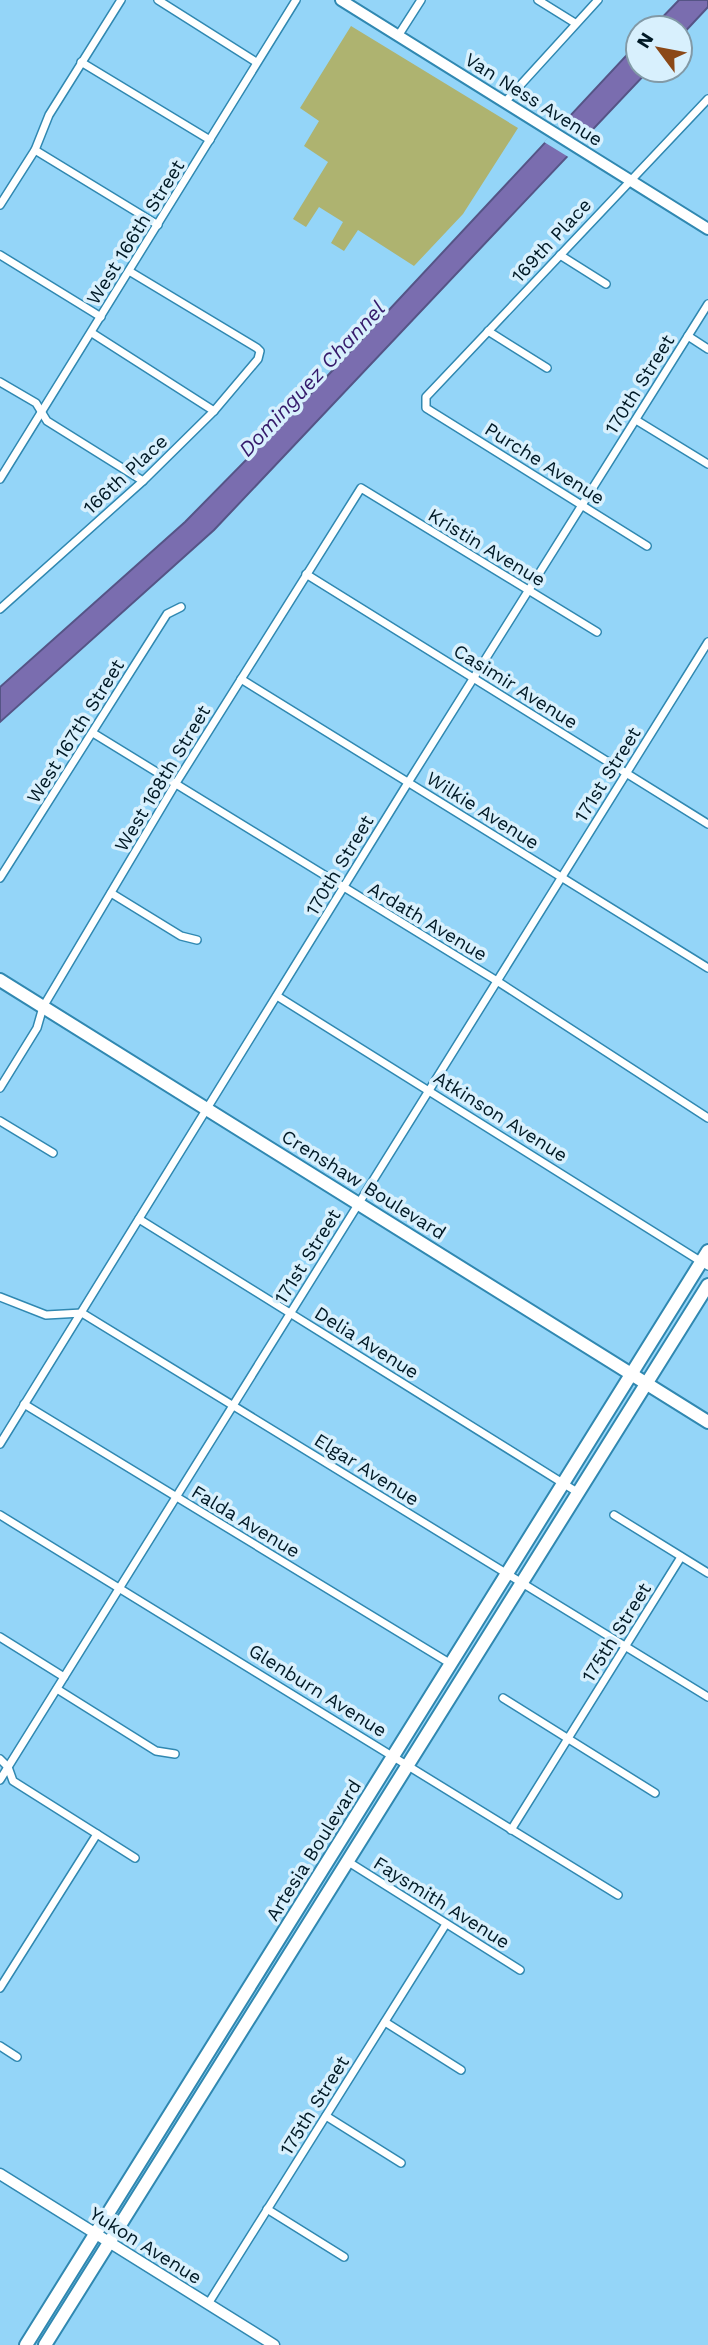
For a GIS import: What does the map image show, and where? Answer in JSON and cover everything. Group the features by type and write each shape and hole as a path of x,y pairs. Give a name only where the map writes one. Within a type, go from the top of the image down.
{"main road":[{"name":"Van Ness Avenue","path":"341,0 708,229"},
{"name":"Crenshaw Boulevard","path":"0,980 708,1422"},
{"name":"Artesia Boulevard","path":"26,2345 706,1259"},
{"name":"Artesia Boulevard","path":"45,2345 708,1285"}],"street":[{"path":"0,205 35,150 49,115 121,0"},
{"path":"158,0 256,62"},
{"name":"West 166th Street","path":"0,479 296,0"},
{"path":"398,36 421,0"},
{"path":"538,0 575,23"},
{"path":"505,102 598,0"},
{"path":"81,62 211,140"},
{"name":"169th Place","path":"426,408 426,397 630,179 707,101"},
{"path":"35,150 158,225"},
{"path":"0,254 101,317"},
{"path":"560,255 606,284"},
{"name":"166th Place","path":"0,609 143,481 214,411 258,359 260,351 129,271"},
{"name":"170th Street","path":"0,1444 408,782 708,304"},
{"path":"488,331 547,368"},
{"path":"92,333 214,411"},
{"path":"688,337 708,349"},
{"path":"0,382 36,404 41,415 143,481"},
{"name":"Purche Avenue","path":"426,408 647,546"},
{"path":"636,420 708,464"},
{"name":"West 168th Street","path":"0,1088 37,1028 43,1007 176,783 361,488"},
{"name":"Kristin Avenue","path":"361,488 597,632"},
{"name":"Casimir Avenue","path":"306,575 708,824"},
{"name":"West 167th Street","path":"0,877 167,614 181,607"},
{"name":"171st Street","path":"0,1780 708,642"},
{"name":"Wilkie Avenue","path":"241,679 708,968"},
{"name":"Ardath Avenue","path":"93,733 497,981 708,1118"},
{"path":"111,893 181,936 197,940"},
{"name":"Atkinson Avenue","path":"276,996 706,1259"},
{"path":"0,1121 53,1153"},
{"name":"Delia Avenue","path":"139,1219 577,1492"},
{"path":"0,1297 46,1315 82,1313"},
{"name":"Elgar Avenue","path":"82,1313 708,1697"},
{"name":"Falda Avenue","path":"24,1404 452,1664"},
{"name":"Glenburn Avenue","path":"0,1515 618,1895"},
{"path":"614,1515 708,1573"},
{"name":"175th Street","path":"511,1830 681,1557"},
{"path":"0,1637 64,1677"},
{"path":"57,1689 156,1751 175,1754"},
{"path":"503,1698 655,1793"},
{"path":"0,1759 8,1767 13,1781 135,1858"},
{"path":"0,1989 97,1834"},
{"name":"Faysmith Avenue","path":"346,1861 520,1970"},
{"name":"175th Street","path":"208,2304 446,1924"},
{"path":"384,2022 461,2070"},
{"path":"0,2046 17,2057"},
{"path":"326,2116 401,2164"},
{"name":"Yukon Avenue","path":"0,2174 274,2345"},
{"path":"267,2209 344,2257"}],"green space":[{"path":"351,26 518,128 463,214 414,266 358,230 344,251 331,243 343,222 319,207 306,227 293,219 328,162 304,146 319,121 300,108"}],"shaded area":[{"path":"679,0 708,0 708,7 694,22 694,14 666,14"},
{"path":"624,58 624,84 636,84 214,530 0,722 0,687 185,522 304,401"}],"pier":[{"path":"560,124 586,139 570,158 544,142"}],"water label":[{"name":"Dominguez Channel","path":"312,379"}]}
